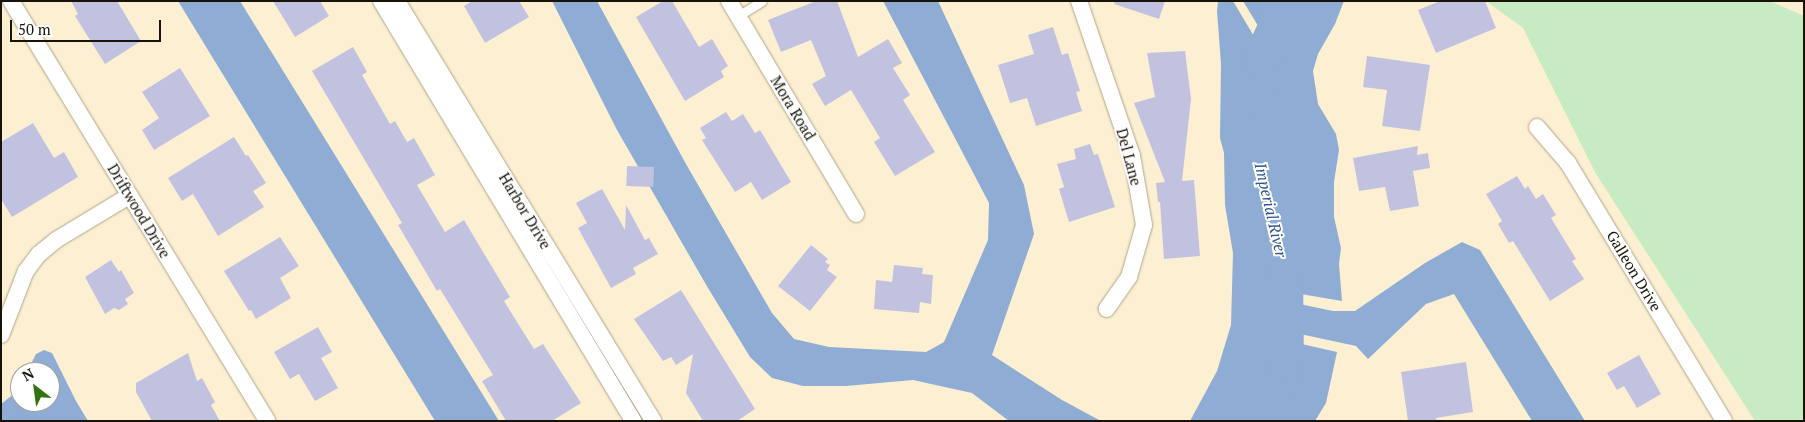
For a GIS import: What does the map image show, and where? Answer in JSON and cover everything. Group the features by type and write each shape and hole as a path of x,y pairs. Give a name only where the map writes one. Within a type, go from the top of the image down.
{"street":[{"name":"Driftwood Drive","path":"11,1 267,421"},
{"name":"Harbor Drive","path":"381,1 633,421"},
{"name":"Harbor Drive","path":"397,1 653,421"},
{"name":"Mora Road","path":"729,1 856,214"},
{"name":"Del Lane","path":"1079,1 1132,156 1144,225 1129,277 1107,309"},
{"name":"Galleon Drive","path":"1537,126 1568,163 1724,421"},
{"path":"1,335 26,271 39,254 56,240 129,196"}],"lane":[{"path":"738,16 762,1"}],"green space":[{"path":"1486,1 1770,1 1804,16 1804,421 1755,421 1596,174 1523,28"}],"water":[{"path":"178,1 240,1 499,421 435,421"},
{"path":"552,1 597,1 686,164 772,313 794,339 829,347 926,352 944,342 988,240 989,203 883,1 938,1 1024,185 1034,234 992,355 1062,400 1101,421 1009,421 972,393 913,380 846,386 803,386 772,378 750,357 708,288 617,130"},
{"path":"1218,1 1233,1 1261,48 1268,54 1278,49 1298,1 1344,1 1335,24 1318,54 1313,71 1318,104 1336,134 1339,150 1334,182 1334,217 1341,248 1339,264 1342,301 1283,291 1278,294 1276,300 1276,331 1280,339 1337,352 1326,403 1315,421 1190,421 1217,371 1231,325 1233,253 1225,205 1224,153 1220,138 1221,64"},
{"path":"1243,1 1288,1 1269,44"},
{"path":"1462,242 1480,250 1585,421 1532,421 1454,294 1426,304 1368,359 1356,346 1286,331 1285,301 1333,311 1355,311 1425,263"},
{"path":"44,350 52,353 56,362 32,362 36,354"},
{"path":"60,369 88,421 1,421 1,404 10,397 10,412 60,412"}],"building":[{"path":"71,1 117,1 141,41 105,64 75,16 78,14"},
{"path":"273,1 320,1 329,16 295,37"},
{"path":"472,1 519,1 529,17 485,43 464,6"},
{"path":"663,1 672,1 699,47 712,39 728,66 721,71 724,77 685,101 636,17"},
{"path":"816,1 837,1 858,57 888,39 902,63 893,68 910,95 903,100 935,152 895,176 874,142 880,138 851,90 825,106 812,84 826,76 811,40 781,52 768,20"},
{"path":"1115,1 1165,1 1159,19 1114,4"},
{"path":"1440,1 1485,1 1496,28 1436,53 1418,10"},
{"path":"1053,27 1062,55 1068,53 1080,91 1076,92 1082,111 1036,126 1027,98 1010,103 998,65 1034,54 1028,35"},
{"path":"353,47 367,72 362,75 390,124 395,121 407,142 414,138 435,175 417,185 445,232 464,220 510,297 504,301 534,349 543,344 581,403 552,421 506,421 482,381 493,375 440,289 437,291 398,225 402,223 312,71"},
{"path":"1185,51 1191,99 1182,181 1194,180 1200,256 1164,259 1160,202 1158,202 1156,183 1165,182 1134,103 1155,97 1147,53"},
{"path":"1367,56 1430,65 1420,131 1382,126 1387,90 1363,87"},
{"path":"180,68 210,116 154,150 142,130 159,118 142,92"},
{"path":"726,112 732,121 743,114 755,133 760,130 791,182 762,200 751,182 735,192 702,140 706,138 700,128"},
{"path":"33,123 54,158 64,152 78,177 12,217 1,199 1,142"},
{"path":"234,137 266,183 253,191 264,207 218,236 193,194 182,201 168,178"},
{"path":"1090,144 1094,155 1098,154 1115,207 1069,222 1059,189 1064,187 1057,164 1076,159 1074,149"},
{"path":"1418,146 1417,155 1428,153 1430,168 1413,171 1419,206 1390,211 1385,187 1359,191 1353,158"},
{"path":"627,166 654,167 653,187 626,186"},
{"path":"1517,176 1525,189 1528,186 1536,199 1543,194 1556,215 1551,218 1576,259 1572,261 1584,279 1550,301 1513,241 1509,243 1498,224 1502,221 1486,194"},
{"path":"602,189 625,230 626,205 645,240 649,238 658,254 633,268 636,274 611,288 578,228 587,223 576,203"},
{"path":"280,237 299,266 280,278 291,298 256,319 224,271"},
{"path":"811,245 828,259 825,262 830,265 827,270 837,277 810,311 778,286"},
{"path":"111,260 119,272 121,270 134,293 125,299 128,304 119,310 114,308 105,314 85,277"},
{"path":"894,265 923,268 922,274 933,275 931,304 920,302 919,313 874,309 876,280 892,282"},
{"path":"681,290 755,409 737,421 703,421 686,393 693,354 676,365 671,357 663,361 634,319"},
{"path":"318,327 332,352 321,358 338,388 315,401 299,374 290,379 274,352"},
{"path":"188,353 197,381 202,378 215,402 211,405 220,421 152,421 136,392 136,383"},
{"path":"1639,355 1661,394 1637,408 1624,386 1617,390 1607,373"},
{"path":"1466,362 1473,412 1436,418 1437,421 1408,421 1401,372"}],"waterway":[{"name":"Imperial River","path":"1260,101 1261,60 1288,1"},
{"name":"Imperial River","path":"1265,421 1286,366 1285,268 1278,242"}]}
